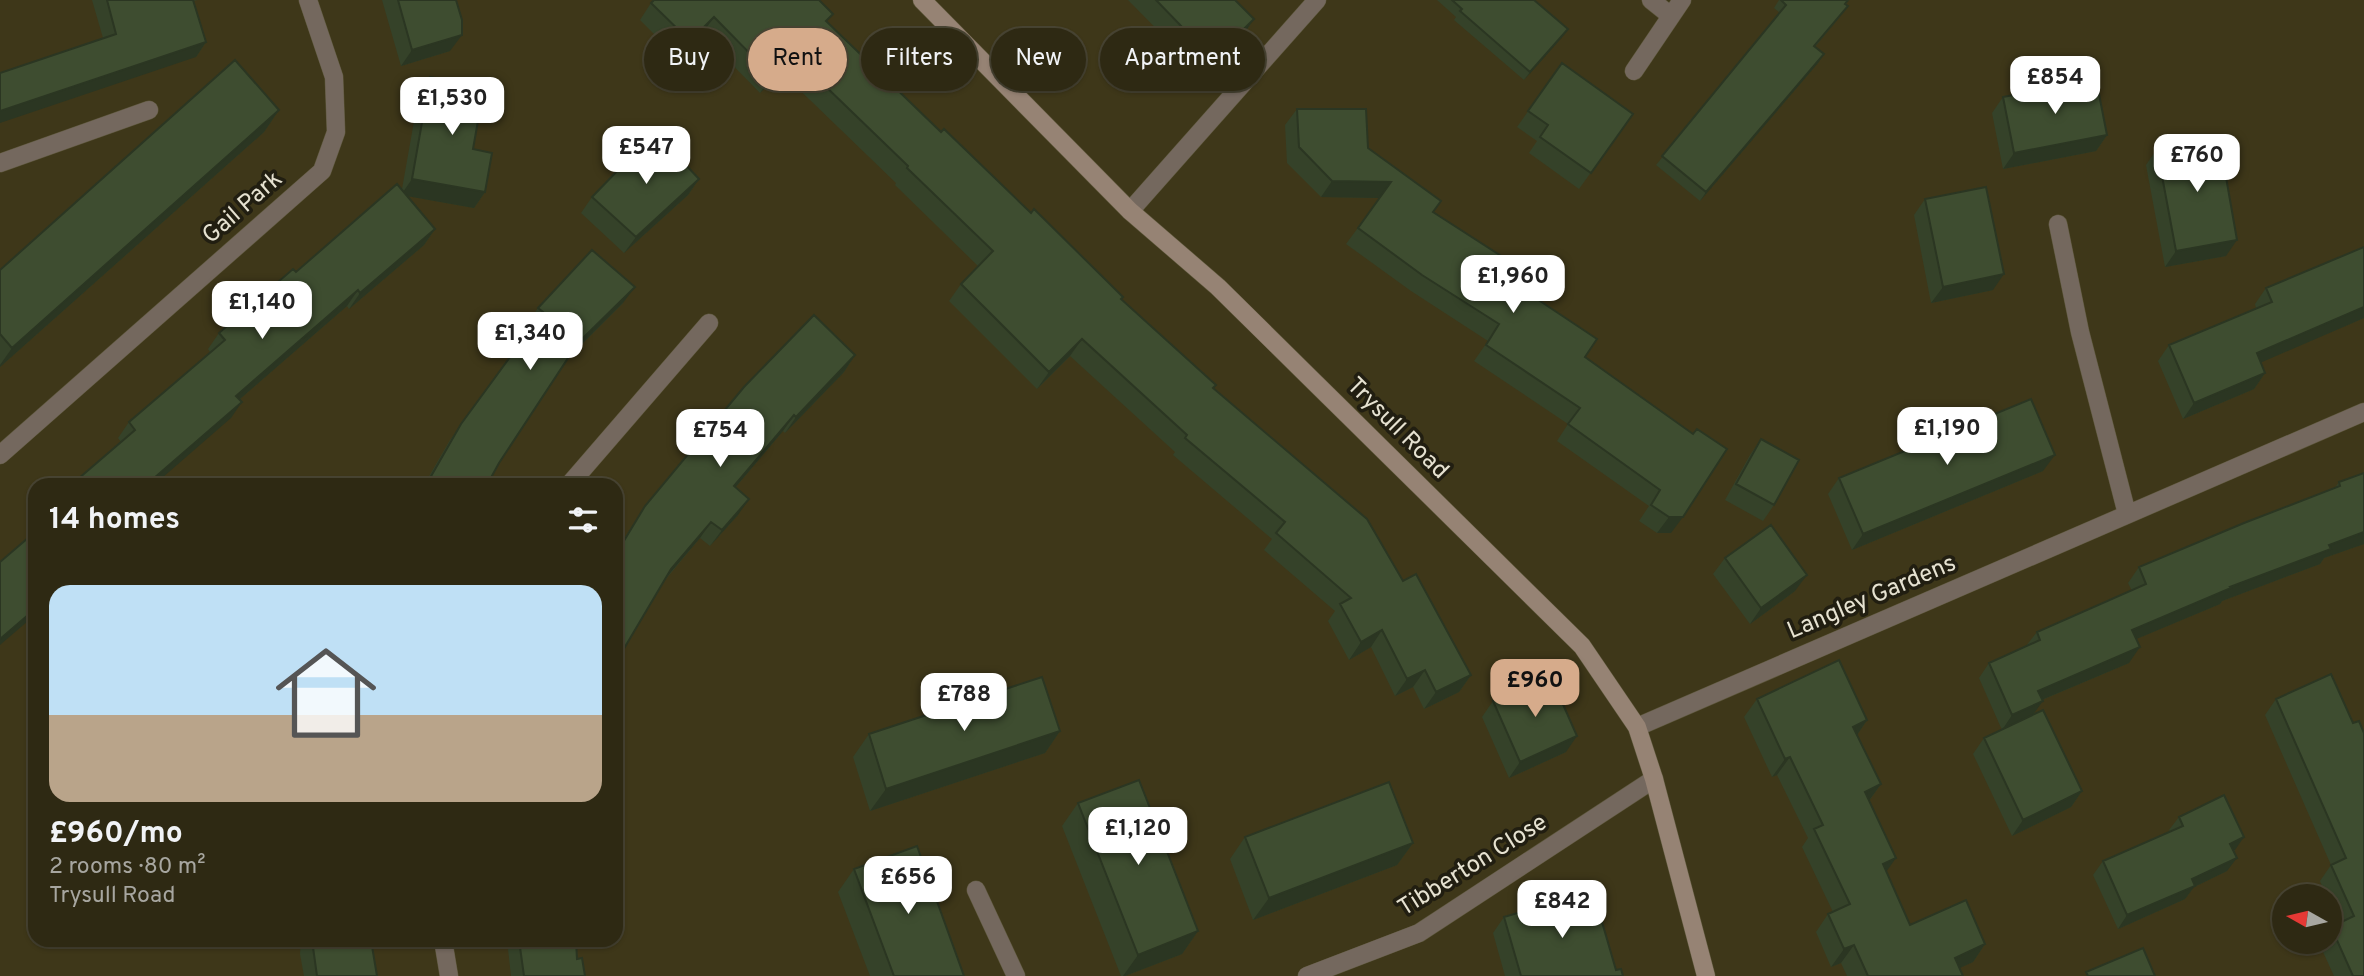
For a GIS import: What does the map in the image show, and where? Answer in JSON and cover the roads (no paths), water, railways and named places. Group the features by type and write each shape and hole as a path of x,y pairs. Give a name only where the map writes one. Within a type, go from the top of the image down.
{"street":[{"name":"Gail Park","path":"0,455 322,171 336,132 334,77 308,0"},
{"name":"Trysull Road","path":"922,0 1130,211 1218,287 1583,646 1637,727 1654,779 1706,976"},
{"path":"1130,211 1317,0"},
{"path":"1651,0 1671,16"},
{"path":"1634,71 1682,0"},
{"path":"0,163 149,110"},
{"path":"2058,224 2080,332 2127,514"},
{"path":"575,478 709,323"},
{"name":"Langley Gardens","path":"1637,727 2364,412"},
{"name":"Tibberton Close","path":"1307,976 1419,933 1654,779"},
{"path":"976,890 1016,976"},
{"path":"444,947 449,976"}]}
